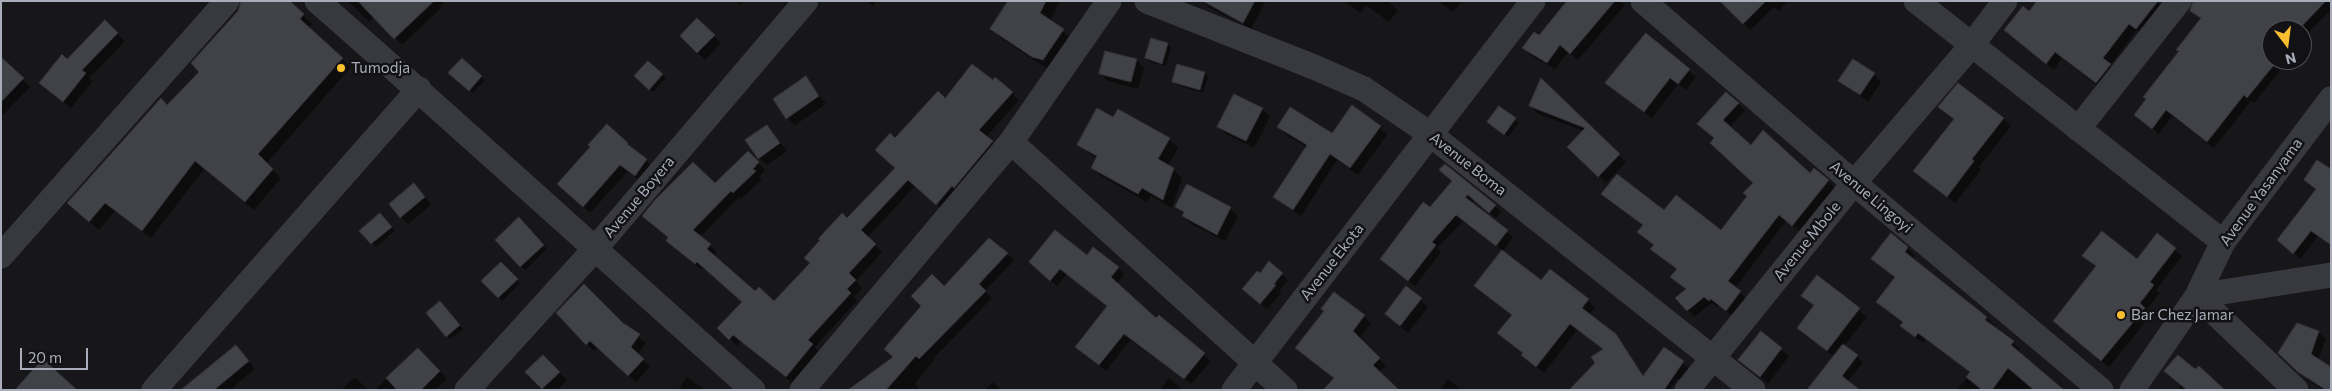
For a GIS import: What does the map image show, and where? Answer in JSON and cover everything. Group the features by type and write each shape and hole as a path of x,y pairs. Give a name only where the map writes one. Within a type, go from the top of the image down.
{"street":[{"path":"1,256 227,1"},
{"path":"317,1 418,89 594,250 753,390"},
{"name":"Avenue Boyera","path":"467,390 594,250 806,1"},
{"path":"802,390 1011,142 1109,1"},
{"name":"Avenue Boma","path":"1147,1 1314,66 1364,89 1430,134 1753,390"},
{"name":"Avenue Ekota","path":"1234,390 1533,1"},
{"name":"Avenue Lingoyi","path":"1643,1 1854,184 2101,390"},
{"path":"1916,1 2223,242"},
{"name":"Avenue Mbole","path":"1688,390 1854,184 1971,46 2005,1"},
{"path":"2078,129 2180,1"},
{"path":"154,390 418,89"},
{"name":"Avenue Yasanyama","path":"2132,390 2197,296 2223,242 2331,99"},
{"path":"1011,142 1285,390"},
{"path":"2197,296 2331,275"},
{"path":"2197,296 2296,390"}],"building":[{"path":"241,1 290,1 304,14 300,19 343,58 258,154 273,169 245,202 195,161 142,231 105,203 89,222 67,203 161,98 167,105 199,72 191,63 238,11"},
{"path":"358,1 434,1 394,39"},
{"path":"1008,1 1046,1 1040,13 1064,29 1043,60 1032,57 990,29"},
{"path":"1203,1 1255,1 1243,23"},
{"path":"1567,1 1615,1 1570,54 1560,45 1547,63 1522,48 1534,32 1539,35"},
{"path":"1720,1 1766,1 1743,24"},
{"path":"2037,1 2158,1 2136,29 2129,24 2103,58 2111,64 2096,83 2055,52 2046,64 2004,30 2023,6 2029,11"},
{"path":"2193,1 2326,1 2308,20 2262,20 2262,70 2270,70 2247,98 2244,95 2207,142 2166,110 2152,129 2134,115 2146,99 2143,97 2179,51 2176,50 2201,18 2190,11"},
{"path":"697,18 715,35 697,53 680,36"},
{"path":"105,20 118,33 82,70 86,73 63,102 39,83 62,54 67,59"},
{"path":"1646,33 1690,69 1678,84 1670,78 1644,112 1605,83"},
{"path":"1151,38 1168,43 1162,64 1145,58"},
{"path":"1105,51 1137,59 1131,82 1099,74"},
{"path":"1,57 24,78 1,102"},
{"path":"462,58 482,76 469,91 448,73"},
{"path":"1853,59 1875,73 1860,95 1838,81"},
{"path":"648,61 663,74 649,90 634,76"},
{"path":"972,64 993,80 995,77 1013,92 979,130 993,141 954,188 952,186 936,205 908,180 861,230 876,244 849,273 856,280 847,289 851,293 808,340 813,344 786,377 733,335 729,340 717,328 742,302 697,262 695,264 666,241 668,237 642,216 655,200 693,162 715,183 748,151 759,162 753,169 756,171 733,193 731,191 693,230 711,244 707,249 755,291 759,287 774,301 810,263 804,258 820,240 818,239 842,213 847,218 895,168 875,150 890,133 895,138 938,91 945,98"},
{"path":"1177,64 1205,72 1200,90 1172,82"},
{"path":"806,76 819,96 786,119 773,99"},
{"path":"1541,78 1620,154 1598,177 1567,147 1585,128 1529,106"},
{"path":"1958,83 2004,118 1972,159 1974,161 1947,197 1913,171 1954,119 1938,107"},
{"path":"1726,92 1739,103 1723,120 1751,145 1763,130 1810,173 1814,168 1829,180 1792,226 1779,215 1728,281 1741,291 1726,311 1711,299 1709,301 1704,297 1687,311 1675,298 1686,289 1670,277 1677,269 1650,249 1654,245 1637,232 1643,225 1601,194 1617,174 1664,210 1676,195 1721,230 1747,196 1743,193 1753,183 1710,143 1714,138 1697,124"},
{"path":"1234,94 1263,108 1246,141 1217,127"},
{"path":"1352,105 1381,126 1350,168 1330,154 1293,210 1273,197 1307,145 1277,127 1290,107 1332,133"},
{"path":"1499,106 1516,118 1504,135 1487,122"},
{"path":"1097,108 1113,117 1118,109 1170,138 1158,159 1174,168 1163,200 1142,188 1138,194 1091,168 1097,156 1077,145"},
{"path":"607,124 627,144 647,159 635,176 620,165 583,207 557,184 590,147 588,145"},
{"path":"767,125 780,143 758,159 745,140"},
{"path":"2317,160 2331,169 2331,245 2311,231 2293,254 2277,240 2316,189 2304,180"},
{"path":"1445,164 1496,205 1489,213 1468,195 1465,197 1508,230 1496,246 1456,215 1432,242 1436,245 1408,281 1380,259 1423,202 1430,207 1452,181 1439,170"},
{"path":"414,183 425,197 400,218 389,204"},
{"path":"1187,184 1231,207 1217,235 1182,216 1184,212 1175,207"},
{"path":"380,213 392,227 371,244 359,231"},
{"path":"519,217 544,245 520,267 495,240"},
{"path":"1055,230 1087,255 1093,247 1119,267 1111,277 1156,318 1159,315 1205,353 1184,379 1124,334 1099,365 1075,347 1107,306 1060,269 1050,281 1029,262"},
{"path":"2102,231 2137,259 2157,233 2176,248 2150,282 2154,285 2140,303 2145,308 2101,361 2053,321 2096,266 2082,256"},
{"path":"1891,233 1908,247 1905,252 1987,317 1985,320 2014,341 2011,345 2064,390 2034,390 2008,368 1992,390 1982,390 1966,377 1970,372 1918,333 1915,337 1900,326 1903,322 1876,302 1895,277 1871,259"},
{"path":"989,238 1008,253 979,284 986,291 919,359 916,356 886,390 848,390 893,357 884,349 921,306 911,296 932,274 944,286"},
{"path":"1502,250 1541,280 1550,269 1589,299 1582,308 1616,334 1643,376 1664,347 1684,361 1664,390 1569,390 1595,363 1591,357 1603,349 1570,324 1536,367 1521,355 1523,353 1497,333 1512,315 1474,286"},
{"path":"1269,261 1283,273 1274,284 1276,285 1260,304 1242,289 1257,271 1260,273"},
{"path":"501,262 518,279 498,298 481,281"},
{"path":"1817,275 1860,308 1827,351 1797,328 1814,305 1801,296"},
{"path":"584,284 623,323 640,334 631,347 644,359 628,376 590,341 586,345 556,313"},
{"path":"1406,286 1422,298 1400,326 1385,314"},
{"path":"1334,292 1365,315 1353,331 1380,358 1373,365 1399,390 1323,390 1334,378 1295,348 1324,311 1321,309"},
{"path":"440,301 460,325 446,337 426,313"},
{"path":"2297,323 2319,331 2311,354 2331,367 2331,390 2326,390 2298,372 2278,353"},
{"path":"1761,331 1782,348 1760,377 1738,360"},
{"path":"1843,344 1858,355 1842,376 1860,390 1807,390"},
{"path":"236,345 249,361 214,390 181,390"},
{"path":"418,348 440,371 421,390 397,390 386,378"},
{"path":"543,355 560,372 542,389 525,372"},
{"path":"2178,355 2195,369 2199,366 2225,390 2187,390 2164,371"},
{"path":"43,359 77,390 15,390"}],"place":[{"name":"Tumodja","path":"341,68"},
{"name":"Bar Chez Jamar","path":"2121,315"}]}
